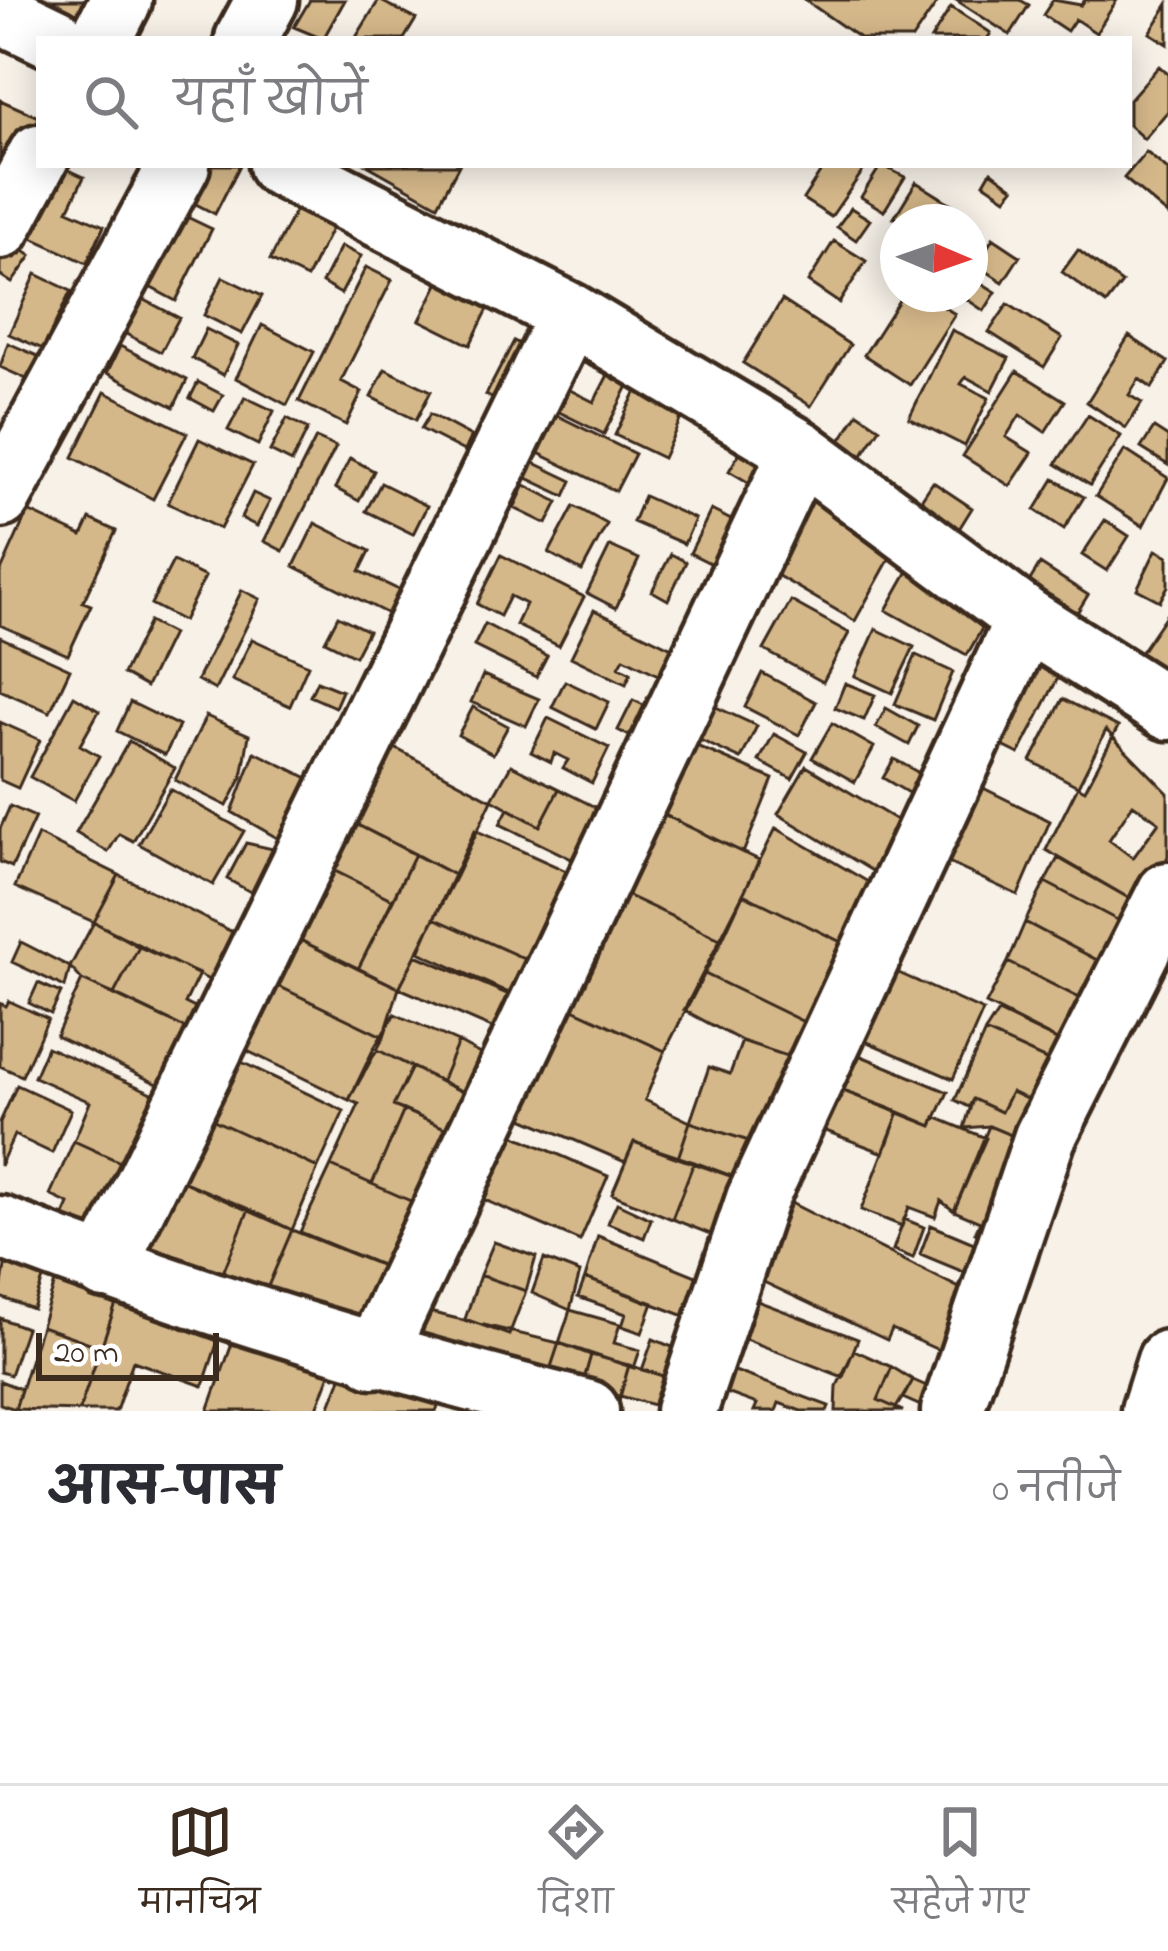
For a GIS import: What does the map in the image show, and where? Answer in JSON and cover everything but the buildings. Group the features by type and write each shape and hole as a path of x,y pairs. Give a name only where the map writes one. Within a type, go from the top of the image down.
{"street":[{"path":"103,36 121,0"},
{"path":"248,36 267,0"},
{"path":"0,13 50,36"},
{"path":"0,228 36,161"},
{"path":"0,496 176,168"},
{"path":"285,168 570,314 800,451 1026,619 1168,709"},
{"path":"105,1268 570,314"},
{"path":"374,1357 800,451"},
{"path":"686,1411 757,1199 1026,619"},
{"path":"952,1411 1045,1137 1168,893"},
{"path":"0,1227 105,1268 374,1357 588,1411"},
{"path":"1152,1411 1168,1361"}]}
